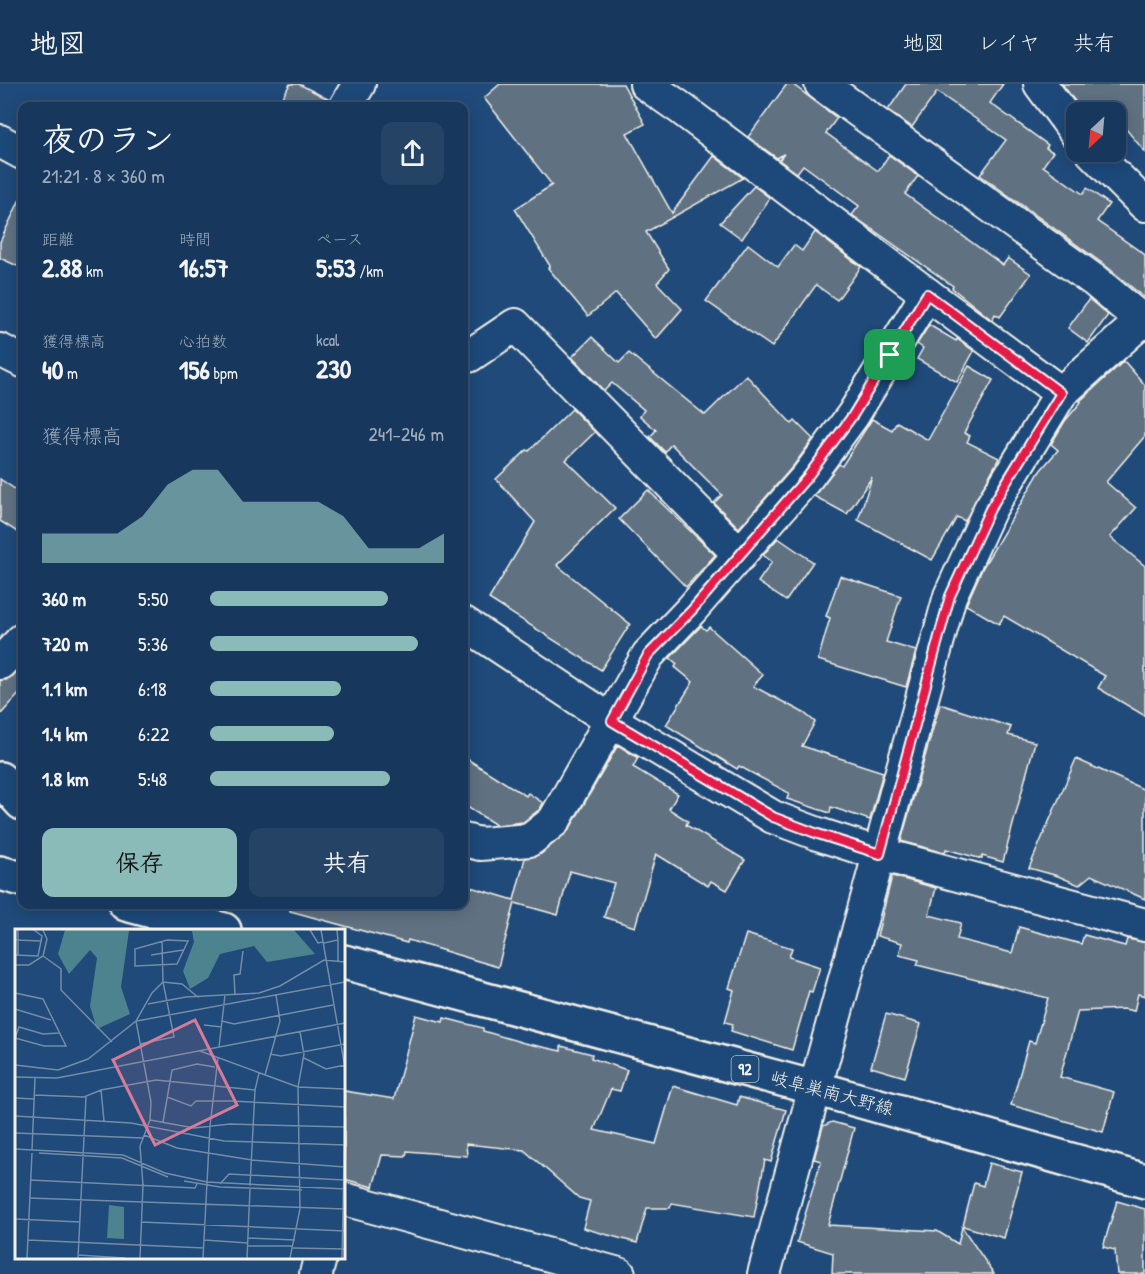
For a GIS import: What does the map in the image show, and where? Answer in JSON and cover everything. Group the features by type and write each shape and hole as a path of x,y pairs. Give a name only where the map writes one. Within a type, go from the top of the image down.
{"main road":[{"path":"0,778 18,798"},
{"path":"0,873 18,878"},
{"path":"145,909 220,929"},
{"name":"岐阜巣南大野線","path":"345,962 814,1088 1145,1181"}],"street":[{"path":"348,102 359,84"},
{"path":"646,84 1061,393"},
{"path":"764,1274 950,596 990,509 1061,393 1144,321 1095,281 821,84"},
{"path":"1040,84 1066,119"},
{"path":"0,141 18,151"},
{"path":"1102,162 1145,205"},
{"path":"468,841 480,844 530,840 554,821 648,655 692,610 808,476 853,415 927,294"},
{"path":"468,356 515,325 740,555"},
{"path":"0,350 18,359"},
{"path":"468,626 612,721 773,817 880,854 1145,925"},
{"path":"0,663 18,644"},
{"path":"345,1199 619,1274"},
{"path":"316,1274 320,1259"}],"building":[{"path":"290,84 299,84 330,100 329,102 280,102"},
{"path":"500,84 623,84 645,124 627,133 672,213 714,156 743,178 646,232 669,269 657,283 682,309 656,339 616,293 588,316 548,268 550,266 515,209 552,185 484,98"},
{"path":"787,84 792,84 837,118 826,133 878,171 889,155 918,176 905,194 1003,265 1008,258 1031,274 1000,317 995,314 992,320 952,288 953,286 852,215 859,206 803,165 797,173 779,160 784,154 777,158 748,137"},
{"path":"906,84 1003,84 990,103 1048,145 1046,148 1053,152 1043,166 1083,194 1087,188 1109,204 1097,221 1145,255 1145,298 1106,266 980,175 1006,140 937,92 912,127 888,110"},
{"path":"1062,84 1145,84 1145,152 1126,129 1126,102 1076,102"},
{"path":"754,186 770,198 742,239 720,223"},
{"path":"18,204 18,266 0,258 0,242"},
{"path":"815,232 861,267 837,300 816,285 772,347 706,301 748,244 778,267 794,245 802,251"},
{"path":"1089,299 1108,315 1088,343 1068,328"},
{"path":"929,325 956,341 957,339 974,351 957,382 917,359 923,348 917,344"},
{"path":"592,337 619,363 629,353 705,415 746,375 792,424 795,421 813,439 794,465 739,528 714,503 722,495 671,444 665,452 650,437 656,430 640,416 644,410 612,383 604,391 572,357"},
{"path":"1124,361 1145,385 1145,436 1106,482 1136,508 1110,537 1145,566 1145,716 1098,688 1105,676 1004,616 999,624 966,605 983,567 1040,471 1058,450 1051,444 1065,421 1080,401"},
{"path":"969,366 993,380 964,433 970,436 967,442 999,458 965,521 957,517 932,560 858,520 872,477 847,514 814,496 839,464 842,466 872,419 892,430 897,422 928,440"},
{"path":"572,409 595,432 566,460 615,508 557,565 630,624 601,670 489,599 535,522 496,479"},
{"path":"0,479 18,491 18,532 0,521"},
{"path":"648,490 715,555 686,587 619,519"},
{"path":"778,538 813,562 786,601 758,582 772,562 763,555"},
{"path":"840,576 901,596 886,642 916,651 906,687 818,660 830,618 826,616"},
{"path":"701,626 706,630 709,627 763,675 753,686 804,713 815,722 802,746 883,772 870,820 831,807 830,813 787,799 789,793 739,766 737,769 666,725 693,682 675,667 677,664 670,658"},
{"path":"18,670 18,695 0,715 0,680 13,676"},
{"path":"940,704 1011,727 1008,735 1035,742 1003,862 946,849 945,853 901,841"},
{"path":"618,745 638,758 633,767 678,794 669,809 688,821 686,825 745,860 727,890 711,881 708,886 656,854 635,927 604,917 614,883 570,871 558,915 515,903 498,967 408,940 407,943 290,911 290,909 468,909 468,886 514,900 525,858 541,854 569,830"},
{"path":"1076,759 1145,790 1145,899 1091,875 1079,885 1029,868"},
{"path":"468,760 526,796 528,793 543,803 540,809 523,822 496,825 468,808"},
{"path":"892,876 936,888 929,915 961,923 957,939 1012,953 1019,927 1081,944 1084,935 1125,946 1127,939 1145,942 1145,996 1138,994 1134,1011 1124,1009 1078,1011 1060,1077 1114,1092 1103,1132 1011,1105 1029,1041 1035,1043 1048,998 917,965 919,960 899,955 902,943 877,936"},
{"path":"746,934 792,948 789,957 820,967 812,992 809,991 792,1050 731,1031 733,1024 725,1022 734,990 729,988"},
{"path":"886,1014 921,1024 905,1077 871,1067"},
{"path":"416,1015 443,1022 444,1018 483,1028 483,1031 524,1043 561,1051 561,1046 592,1054 591,1058 627,1070 620,1091 611,1089 594,1130 656,1144 673,1086 737,1105 739,1097 786,1110 771,1162 765,1160 754,1217 672,1203 670,1208 647,1208 637,1243 583,1228 590,1201 579,1198 524,1150 466,1144 467,1156 407,1151 406,1156 382,1155 373,1187 345,1179 345,1091 394,1099"},
{"path":"832,1122 854,1128 828,1225 937,1231 958,1244 962,1227 994,1274 832,1274 833,1253 797,1242 821,1161 814,1159 823,1126"},
{"path":"989,1163 1022,1172 1004,1238 963,1226 974,1183 983,1186"},
{"path":"1117,1201 1145,1209 1145,1274 1117,1274 1115,1250 1103,1247"}],"route":[{"path":"927,294 1061,393 990,509 950,596 880,854 773,817 612,721 648,655 692,610 808,476 853,415 890,355 927,294"}]}
